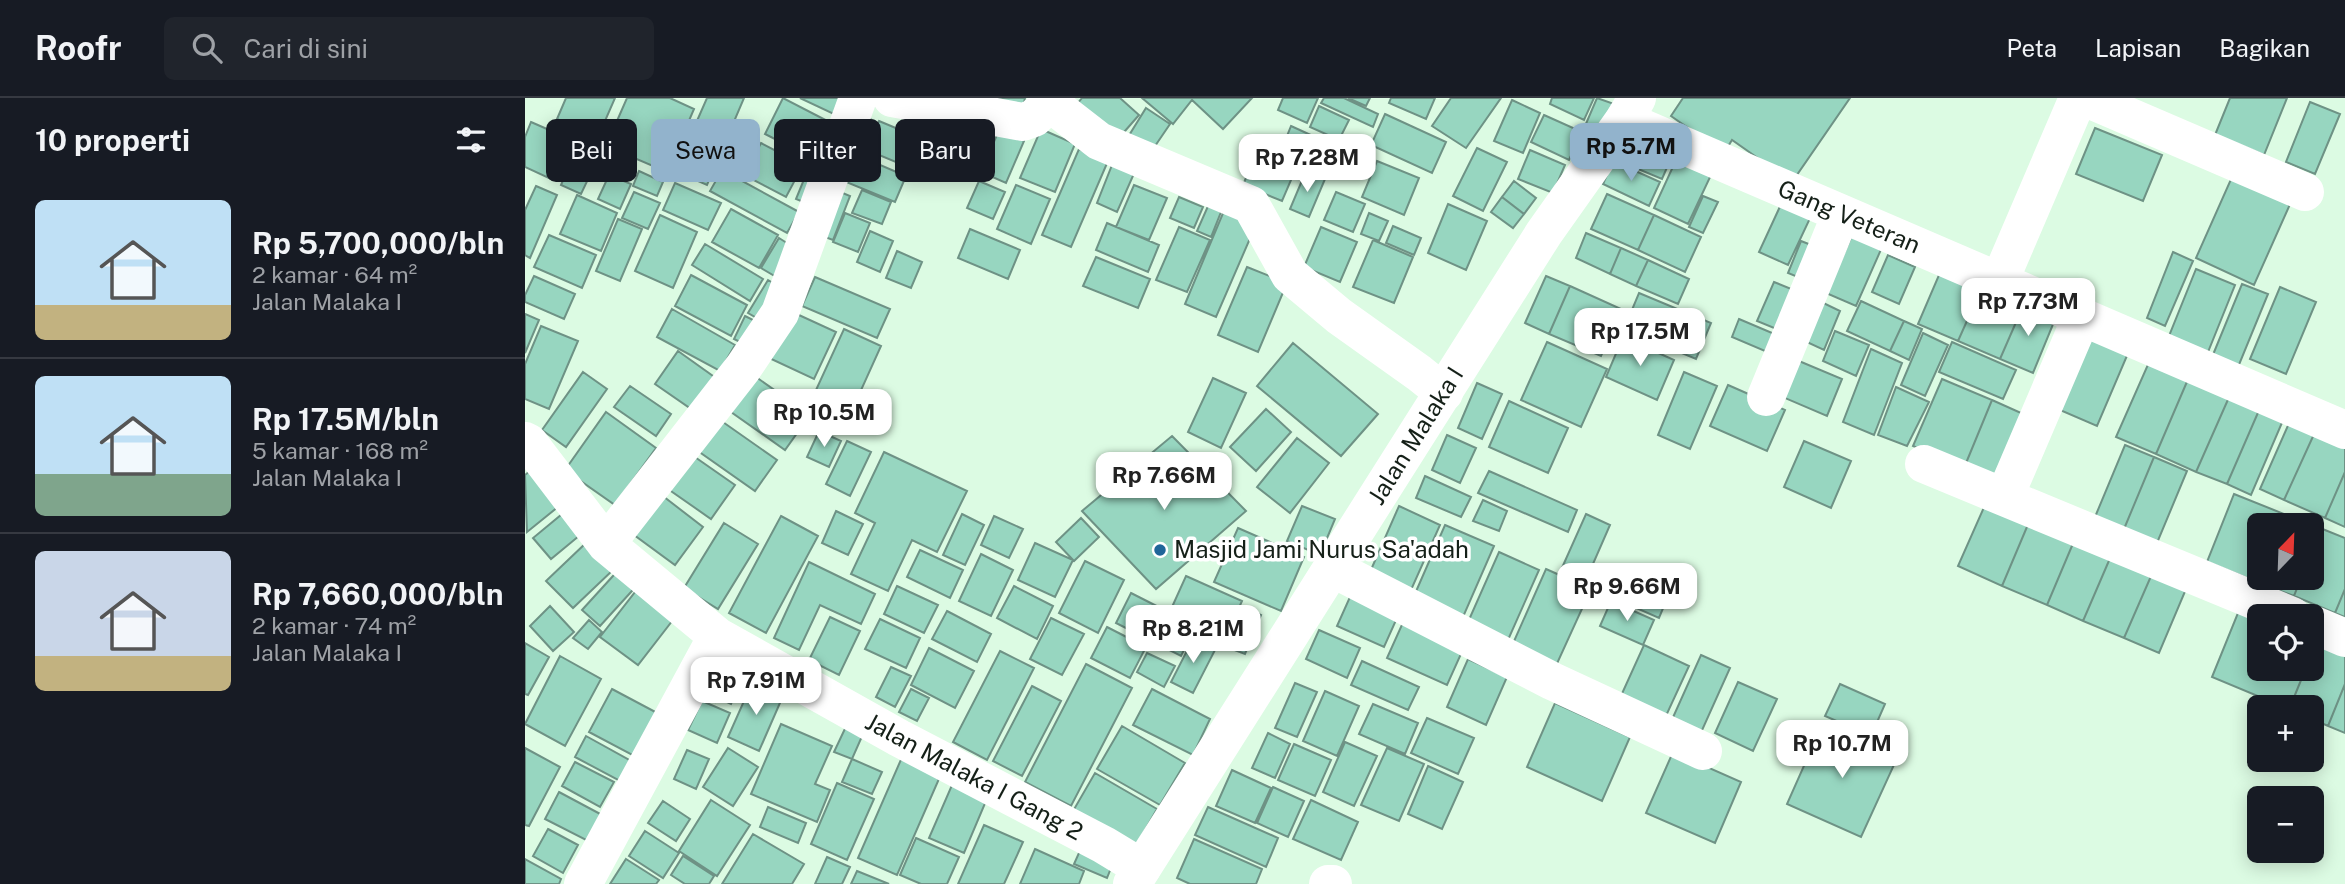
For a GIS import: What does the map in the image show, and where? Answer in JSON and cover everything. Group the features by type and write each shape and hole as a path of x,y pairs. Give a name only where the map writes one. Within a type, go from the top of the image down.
{"street":[{"path":"606,544 743,368 780,313 857,98"},
{"path":"892,98 1023,122 1046,106 1099,141 1251,205 1290,275 1339,316 1444,393"},
{"path":"2000,280 2078,98"},
{"path":"2086,98 2305,191"},
{"name":"Gang Veteran","path":"1630,109 1771,184 2345,430"},
{"name":"Jalan Malaka I","path":"1137,876 1544,233 1630,109"},
{"path":"1766,397 1829,209"},
{"path":"2005,496 2082,316"},
{"name":"Jalan Malaka I Gang 2","path":"525,441 606,544 717,636 899,738 1104,845 1137,876"},
{"path":"1924,464 2264,604"},
{"path":"1332,568 1552,681 1703,751"},
{"path":"2324,629 2345,638"},
{"path":"583,884 717,636"}],"building":[{"path":"566,98 615,98 606,119 557,119"},
{"path":"627,98 670,98 694,109 690,119 651,119 651,165 637,159 637,119 618,119"},
{"path":"707,98 744,98 735,119 698,119"},
{"path":"783,98 824,119 774,119 774,139 765,134"},
{"path":"800,98 846,98 838,116"},
{"path":"991,98 1025,98 1023,108"},
{"path":"1082,98 1120,98 1139,115 1118,139 1078,103"},
{"path":"1142,98 1252,98 1223,129 1192,100 1173,124"},
{"path":"1283,98 1318,98 1307,123 1278,110"},
{"path":"1324,98 1344,98 1378,114 1373,127 1321,103"},
{"path":"1348,98 1370,98 1366,106"},
{"path":"1391,98 1435,98 1426,119 1389,103"},
{"path":"1451,98 1501,98 1466,148 1432,126"},
{"path":"1552,98 1594,98 1584,120 1550,104"},
{"path":"1597,98 1617,105 1604,135 1585,126"},
{"path":"1683,98 1850,98 1792,182 1732,140 1724,153 1671,116"},
{"path":"2230,98 2287,98 2264,155 2215,135"},
{"path":"1512,100 1540,113 1523,153 1494,141"},
{"path":"2310,102 2340,114 2315,174 2286,162"},
{"path":"1319,106 1349,120 1339,140 1310,127"},
{"path":"1146,108 1170,124 1151,152 1128,137"},
{"path":"1385,114 1446,142 1432,173 1371,145"},
{"path":"1544,115 1582,132 1569,160 1531,142"},
{"path":"531,122 546,129 546,177 525,167 525,137"},
{"path":"881,122 895,128 895,162 881,156"},
{"path":"1291,126 1335,146 1325,169 1281,151"},
{"path":"2095,128 2162,155 2143,201 2076,174"},
{"path":"1041,129 1075,144 1055,192 1020,178"},
{"path":"999,130 1024,141 1006,183 995,178 995,139"},
{"path":"1636,141 1672,156 1662,179 1626,164"},
{"path":"761,143 774,150 774,182 794,182 786,197 757,182 760,182"},
{"path":"1477,148 1507,162 1483,211 1453,196"},
{"path":"1079,149 1108,161 1071,247 1042,235"},
{"path":"1258,149 1297,166 1282,201 1243,185"},
{"path":"1530,150 1565,165 1553,193 1518,179"},
{"path":"1114,160 1136,169 1117,212 1097,203"},
{"path":"1676,160 1711,175 1688,224 1654,208"},
{"path":"1377,161 1419,178 1404,215 1362,197"},
{"path":"1613,161 1660,182 1649,206 1603,184"},
{"path":"881,165 895,171 895,182 903,182 895,202 846,182 881,182"},
{"path":"2236,168 2295,193 2254,285 2196,258"},
{"path":"639,171 651,176 651,182 663,182 657,196 633,186 637,182"},
{"path":"1306,171 1325,179 1309,217 1290,209"},
{"path":"1514,181 1536,198 1524,214 1502,197"},
{"path":"562,182 587,182 581,194 561,185"},
{"path":"606,182 631,184 620,209 598,199"},
{"path":"715,182 744,182 799,212 787,233 710,191"},
{"path":"803,182 823,182 813,206 796,199"},
{"path":"979,182 1005,192 993,219 967,208"},
{"path":"675,183 721,203 708,230 663,210"},
{"path":"1016,185 1050,199 1031,244 997,229"},
{"path":"1134,185 1167,198 1149,240 1116,227"},
{"path":"536,186 557,195 530,258 525,255 525,210"},
{"path":"833,189 850,196 833,240 814,233"},
{"path":"862,190 891,202 882,224 852,213"},
{"path":"634,192 660,203 648,229 622,218"},
{"path":"1336,192 1365,204 1353,232 1324,220"},
{"path":"1607,194 1654,215 1638,250 1591,229"},
{"path":"577,195 617,213 601,251 560,234"},
{"path":"1703,196 1718,202 1703,233 1689,227"},
{"path":"1179,197 1203,207 1194,228 1170,218"},
{"path":"1212,197 1225,202 1211,237 1197,231"},
{"path":"1502,197 1524,214 1513,228 1491,212"},
{"path":"1783,200 1812,214 1788,265 1759,252"},
{"path":"1448,204 1487,221 1466,270 1428,253"},
{"path":"1226,206 1258,220 1216,317 1185,304"},
{"path":"731,209 778,235 759,268 712,242"},
{"path":"845,213 870,223 858,252 833,242"},
{"path":"1369,213 1388,221 1379,241 1361,234"},
{"path":"660,215 697,232 673,288 635,271"},
{"path":"1654,215 1701,237 1685,272 1638,250"},
{"path":"618,219 642,229 620,281 596,271"},
{"path":"1107,223 1159,245 1148,272 1096,250"},
{"path":"1393,226 1421,238 1414,255 1386,243"},
{"path":"1179,227 1210,240 1187,292 1156,280"},
{"path":"1321,227 1357,242 1340,282 1304,267"},
{"path":"970,229 1020,250 1008,279 958,258"},
{"path":"870,231 893,241 880,272 857,262"},
{"path":"1854,231 1883,245 1856,306 1826,293"},
{"path":"1586,233 1621,248 1610,274 1576,258"},
{"path":"549,235 596,255 582,288 534,267"},
{"path":"779,238 801,252 783,281 761,268"},
{"path":"1373,240 1413,257 1394,303 1353,287"},
{"path":"1801,241 1824,250 1810,282 1788,273"},
{"path":"705,244 763,279 750,301 692,265"},
{"path":"1621,248 1648,260 1636,286 1610,274"},
{"path":"897,251 922,262 911,288 886,278"},
{"path":"2173,252 2193,261 2165,326 2147,318"},
{"path":"1888,255 1915,267 1899,304 1872,292"},
{"path":"1096,257 1150,279 1138,308 1083,286"},
{"path":"1648,260 1689,279 1678,304 1636,286"},
{"path":"1247,267 1287,283 1258,352 1218,335"},
{"path":"1942,268 1983,285 1958,341 1918,324"},
{"path":"2196,269 2235,285 2206,357 2167,341"},
{"path":"691,275 747,305 731,336 675,306"},
{"path":"534,276 575,294 564,319 525,302 525,295"},
{"path":"1546,276 1570,286 1549,334 1525,323"},
{"path":"815,277 890,309 877,338 802,306"},
{"path":"768,280 787,291 767,324 748,313"},
{"path":"1774,282 1806,295 1789,334 1757,321"},
{"path":"2242,284 2268,294 2236,372 2210,362"},
{"path":"1983,285 2024,304 2000,359 1958,341"},
{"path":"1570,286 1621,309 1601,356 1549,334"},
{"path":"2280,287 2316,302 2286,374 2250,359"},
{"path":"1639,293 1711,323 1696,359 1624,329"},
{"path":"1813,298 1840,311 1824,350 1796,337"},
{"path":"1861,301 1904,321 1890,351 1847,331"},
{"path":"2024,304 2056,317 2033,373 2000,359"},
{"path":"672,309 735,345 720,371 657,337"},
{"path":"788,310 836,332 814,379 767,357"},
{"path":"525,314 539,320 525,353"},
{"path":"745,316 765,326 754,349 734,339"},
{"path":"1739,319 1786,339 1779,357 1732,337"},
{"path":"1904,321 1922,329 1909,360 1890,351"},
{"path":"541,326 578,341 549,409 525,399 525,364"},
{"path":"844,329 881,346 853,408 816,390"},
{"path":"1835,331 1869,345 1856,376 1823,361"},
{"path":"2085,332 2129,351 2097,426 2053,407"},
{"path":"1923,333 1948,345 1925,396 1901,385"},
{"path":"1623,337 1674,360 1657,400 1606,377"},
{"path":"1547,342 1607,369 1581,427 1521,400"},
{"path":"1952,342 2016,370 2003,399 1939,372"},
{"path":"1293,343 1378,414 1341,456 1257,386"},
{"path":"1871,349 1902,363 1874,435 1843,422"},
{"path":"678,351 720,381 697,413 655,384"},
{"path":"1787,356 1842,379 1827,416 1771,392"},
{"path":"2150,360 2189,377 2156,454 2116,437"},
{"path":"583,372 607,389 566,447 542,430"},
{"path":"1684,372 1717,386 1690,449 1658,435"},
{"path":"756,377 810,415 785,450 731,412"},
{"path":"2189,377 2230,395 2196,472 2156,454"},
{"path":"1213,378 1246,393 1221,448 1188,432"},
{"path":"1942,379 1992,400 1964,468 1913,446"},
{"path":"1477,383 1502,394 1482,439 1458,428"},
{"path":"1728,385 1785,410 1767,451 1710,426"},
{"path":"630,386 671,414 656,436 614,407"},
{"path":"1896,387 1929,402 1907,446 1878,435"},
{"path":"2230,395 2260,408 2227,484 2196,472"},
{"path":"1992,400 2030,417 2002,484 1964,468"},
{"path":"1509,401 1568,428 1548,473 1489,447"},
{"path":"2260,408 2284,418 2251,495 2227,484"},
{"path":"1266,409 1291,432 1256,471 1230,447"},
{"path":"606,412 656,448 615,505 565,470"},
{"path":"720,420 777,460 755,491 698,451"},
{"path":"2290,421 2315,432 2284,500 2260,489"},
{"path":"819,431 841,441 829,467 807,457"},
{"path":"2315,432 2345,445 2345,472 2325,518 2324,513 2314,513 2284,500"},
{"path":"1447,435 1476,448 1460,483 1432,470"},
{"name":"Masjid Jami Nurus Sa'adah","path":"1172,436 1246,511 1156,589 1082,511"},
{"path":"1297,438 1329,463 1290,513 1257,487"},
{"path":"847,441 871,452 850,496 826,484"},
{"path":"1804,441 1851,461 1831,508 1784,487"},
{"path":"2125,445 2154,457 2124,529 2095,517"},
{"path":"884,452 967,491 937,552 912,540 888,591 851,574 875,523 855,513"},
{"path":"692,455 735,485 711,519 668,489"},
{"path":"2154,457 2187,471 2157,543 2124,529"},
{"path":"540,463 569,498 527,532 525,475"},
{"path":"1489,471 1577,510 1568,532 1478,493"},
{"path":"2345,472 2345,527 2325,518"},
{"path":"1425,476 1471,497 1461,517 1416,498"},
{"path":"659,493 703,527 675,565 630,532"},
{"path":"2234,494 2282,513 2247,513 2247,578 2207,562"},
{"path":"1989,496 2032,515 2002,586 1958,566"},
{"path":"1483,500 1507,511 1499,531 1473,521"},
{"path":"1302,506 1335,519 1320,555 1287,541"},
{"path":"1399,506 1440,525 1411,590 1370,572"},
{"path":"567,510 585,531 551,559 533,538"},
{"path":"836,511 863,524 848,555 822,543"},
{"path":"962,514 984,525 965,565 943,555"},
{"path":"1586,514 1610,525 1586,580 1561,570"},
{"path":"2032,515 2077,534 2047,605 2002,586"},
{"path":"781,516 818,536 766,633 729,613"},
{"path":"994,516 1023,529 1009,558 981,545"},
{"path":"1081,518 1099,537 1074,561 1056,542"},
{"path":"724,523 758,544 718,609 684,588"},
{"path":"1445,525 1494,546 1463,617 1414,596"},
{"path":"1238,528 1304,557 1281,611 1214,582"},
{"path":"2324,530 2345,538 2345,589 2335,613 2324,608 2324,604 2313,604 2294,596 2296,590 2324,590"},
{"path":"2077,534 2114,549 2083,621 2047,605"},
{"path":"587,542 614,569 573,608 546,581"},
{"path":"1035,543 1073,560 1055,597 1018,580"},
{"path":"2114,549 2155,567 2124,638 2083,621"},
{"path":"920,550 963,570 950,598 907,577"},
{"path":"1499,552 1539,570 1508,640 1468,622"},
{"path":"981,554 1013,570 991,616 959,601"},
{"path":"1085,561 1124,580 1098,633 1059,613"},
{"path":"809,562 875,594 861,624 820,605 799,650 774,638"},
{"path":"623,565 641,581 600,626 582,610"},
{"path":"2155,567 2189,582 2159,653 2124,638"},
{"path":"1546,569 1591,589 1555,668 1511,648"},
{"path":"1186,576 1242,601 1228,632 1172,607"},
{"path":"1629,576 1669,594 1659,618 1618,600"},
{"path":"897,586 938,605 924,633 884,614"},
{"path":"1014,586 1053,606 1037,639 997,618"},
{"path":"639,587 676,616 638,665 600,637"},
{"path":"1354,588 1401,609 1384,647 1337,626"},
{"path":"2345,589 2345,617 2335,613"},
{"path":"2278,590 2296,590 2294,596"},
{"path":"1131,593 1196,626 1181,656 1116,623"},
{"path":"1611,601 1654,620 1643,645 1600,626"},
{"path":"2242,603 2247,607 2247,681 2301,681 2295,695 2255,695 2212,677"},
{"path":"550,606 574,632 553,651 530,626"},
{"path":"1245,608 1261,615 1245,654 1229,648"},
{"path":"947,611 991,634 977,662 932,639"},
{"path":"830,617 860,631 839,675 809,660"},
{"path":"1051,618 1084,634 1062,675 1030,659"},
{"path":"1405,618 1465,645 1447,685 1387,658"},
{"path":"880,619 920,638 906,668 865,649"},
{"path":"589,620 602,632 588,649 573,638"},
{"path":"1107,627 1146,647 1130,678 1091,658"},
{"path":"1319,630 1360,648 1347,678 1306,659"},
{"path":"1194,637 1216,648 1193,693 1171,682"},
{"path":"2324,637 2345,645 2345,684 2328,726 2324,724 2324,695 2295,695 2301,681 2324,681"},
{"path":"525,643 549,657 528,695 525,694"},
{"path":"1644,645 1689,666 1665,718 1620,698"},
{"path":"716,648 735,657 715,702 697,694"},
{"path":"929,648 974,671 955,708 911,685"},
{"path":"1000,651 1034,668 987,760 953,742"},
{"path":"1147,653 1175,666 1164,687 1137,672"},
{"path":"1701,655 1730,668 1699,737 1670,724"},
{"path":"560,656 601,679 565,746 525,724"},
{"path":"1468,659 1507,677 1486,725 1447,707"},
{"path":"737,660 748,666 731,704 720,699"},
{"path":"1362,661 1419,687 1408,710 1351,685"},
{"path":"1086,664 1132,688 1071,806 1025,782"},
{"path":"891,667 911,676 895,707 876,697"},
{"path":"1738,682 1777,699 1753,751 1715,733"},
{"path":"752,683 783,696 759,751 728,737"},
{"path":"1295,683 1317,692 1297,737 1275,728"},
{"path":"1840,684 1885,704 1871,736 1825,716"},
{"path":"2345,684 2345,733 2328,726"},
{"path":"1032,686 1061,701 1022,776 993,761"},
{"path":"612,689 661,715 638,758 589,732"},
{"path":"911,689 929,698 917,721 899,712"},
{"path":"1152,689 1210,719 1193,755 1133,725"},
{"path":"1325,691 1359,706 1337,756 1303,741"},
{"path":"702,701 730,713 717,743 688,730"},
{"path":"1555,703 1630,737 1602,801 1527,767"},
{"path":"1373,704 1418,723 1405,754 1359,734"},
{"path":"850,718 867,725 852,759 834,752"},
{"path":"1427,718 1474,738 1458,774 1411,753"},
{"path":"1823,723 1898,756 1861,837 1787,804"},
{"path":"781,724 832,746 815,784 830,790 817,822 751,794"},
{"path":"1122,726 1185,763 1160,805 1097,769"},
{"path":"1268,733 1290,744 1275,778 1252,768"},
{"path":"586,736 631,761 620,781 575,757"},
{"path":"1345,742 1377,756 1354,806 1323,792"},
{"path":"1294,744 1331,760 1315,796 1278,780"},
{"path":"525,748 560,767 529,826 525,825"},
{"path":"728,748 758,767 733,806 703,787"},
{"path":"1387,748 1424,764 1399,821 1361,805"},
{"path":"687,750 709,759 696,789 674,779"},
{"path":"1673,752 1741,782 1715,843 1646,813"},
{"path":"903,755 942,772 897,875 858,858"},
{"path":"852,759 882,772 872,794 842,782"},
{"path":"575,762 614,782 600,807 562,786"},
{"path":"1428,766 1463,782 1442,829 1408,814"},
{"path":"1232,770 1271,788 1255,823 1216,806"},
{"path":"1095,773 1157,809 1136,846 1073,811"},
{"path":"837,783 874,799 847,860 811,844"},
{"path":"952,785 986,801 964,853 929,838"},
{"path":"1273,787 1304,801 1288,837 1257,823"},
{"path":"559,792 604,816 590,842 545,819"},
{"path":"711,800 750,825 717,876 679,851"},
{"path":"1311,800 1358,822 1341,860 1293,839"},
{"path":"663,801 690,819 676,841 648,823"},
{"path":"768,807 806,823 798,843 760,827"},
{"path":"1208,807 1278,838 1266,867 1195,835"},
{"path":"984,825 1023,842 1004,884 958,884"},
{"path":"548,829 578,845 563,873 533,856"},
{"path":"645,831 679,853 663,878 629,856"},
{"path":"753,834 804,864 792,884 722,884"},
{"path":"916,838 959,857 947,884 921,884 900,875"},
{"path":"1194,839 1262,869 1256,884 1190,884 1177,878"},
{"path":"1083,844 1115,858 1107,878 1074,864"},
{"path":"1035,849 1084,871 1079,884 1020,884"},
{"path":"683,856 714,876 709,884 685,884 671,875"},
{"path":"827,857 850,867 842,884 815,884"},
{"path":"525,859 561,879 559,884 525,884"},
{"path":"626,859 659,880 656,884 610,884"},
{"path":"857,871 889,884 851,884"}],"place":[{"name":"Masjid Jami Nurus Sa'adah","path":"1160,550"}]}
